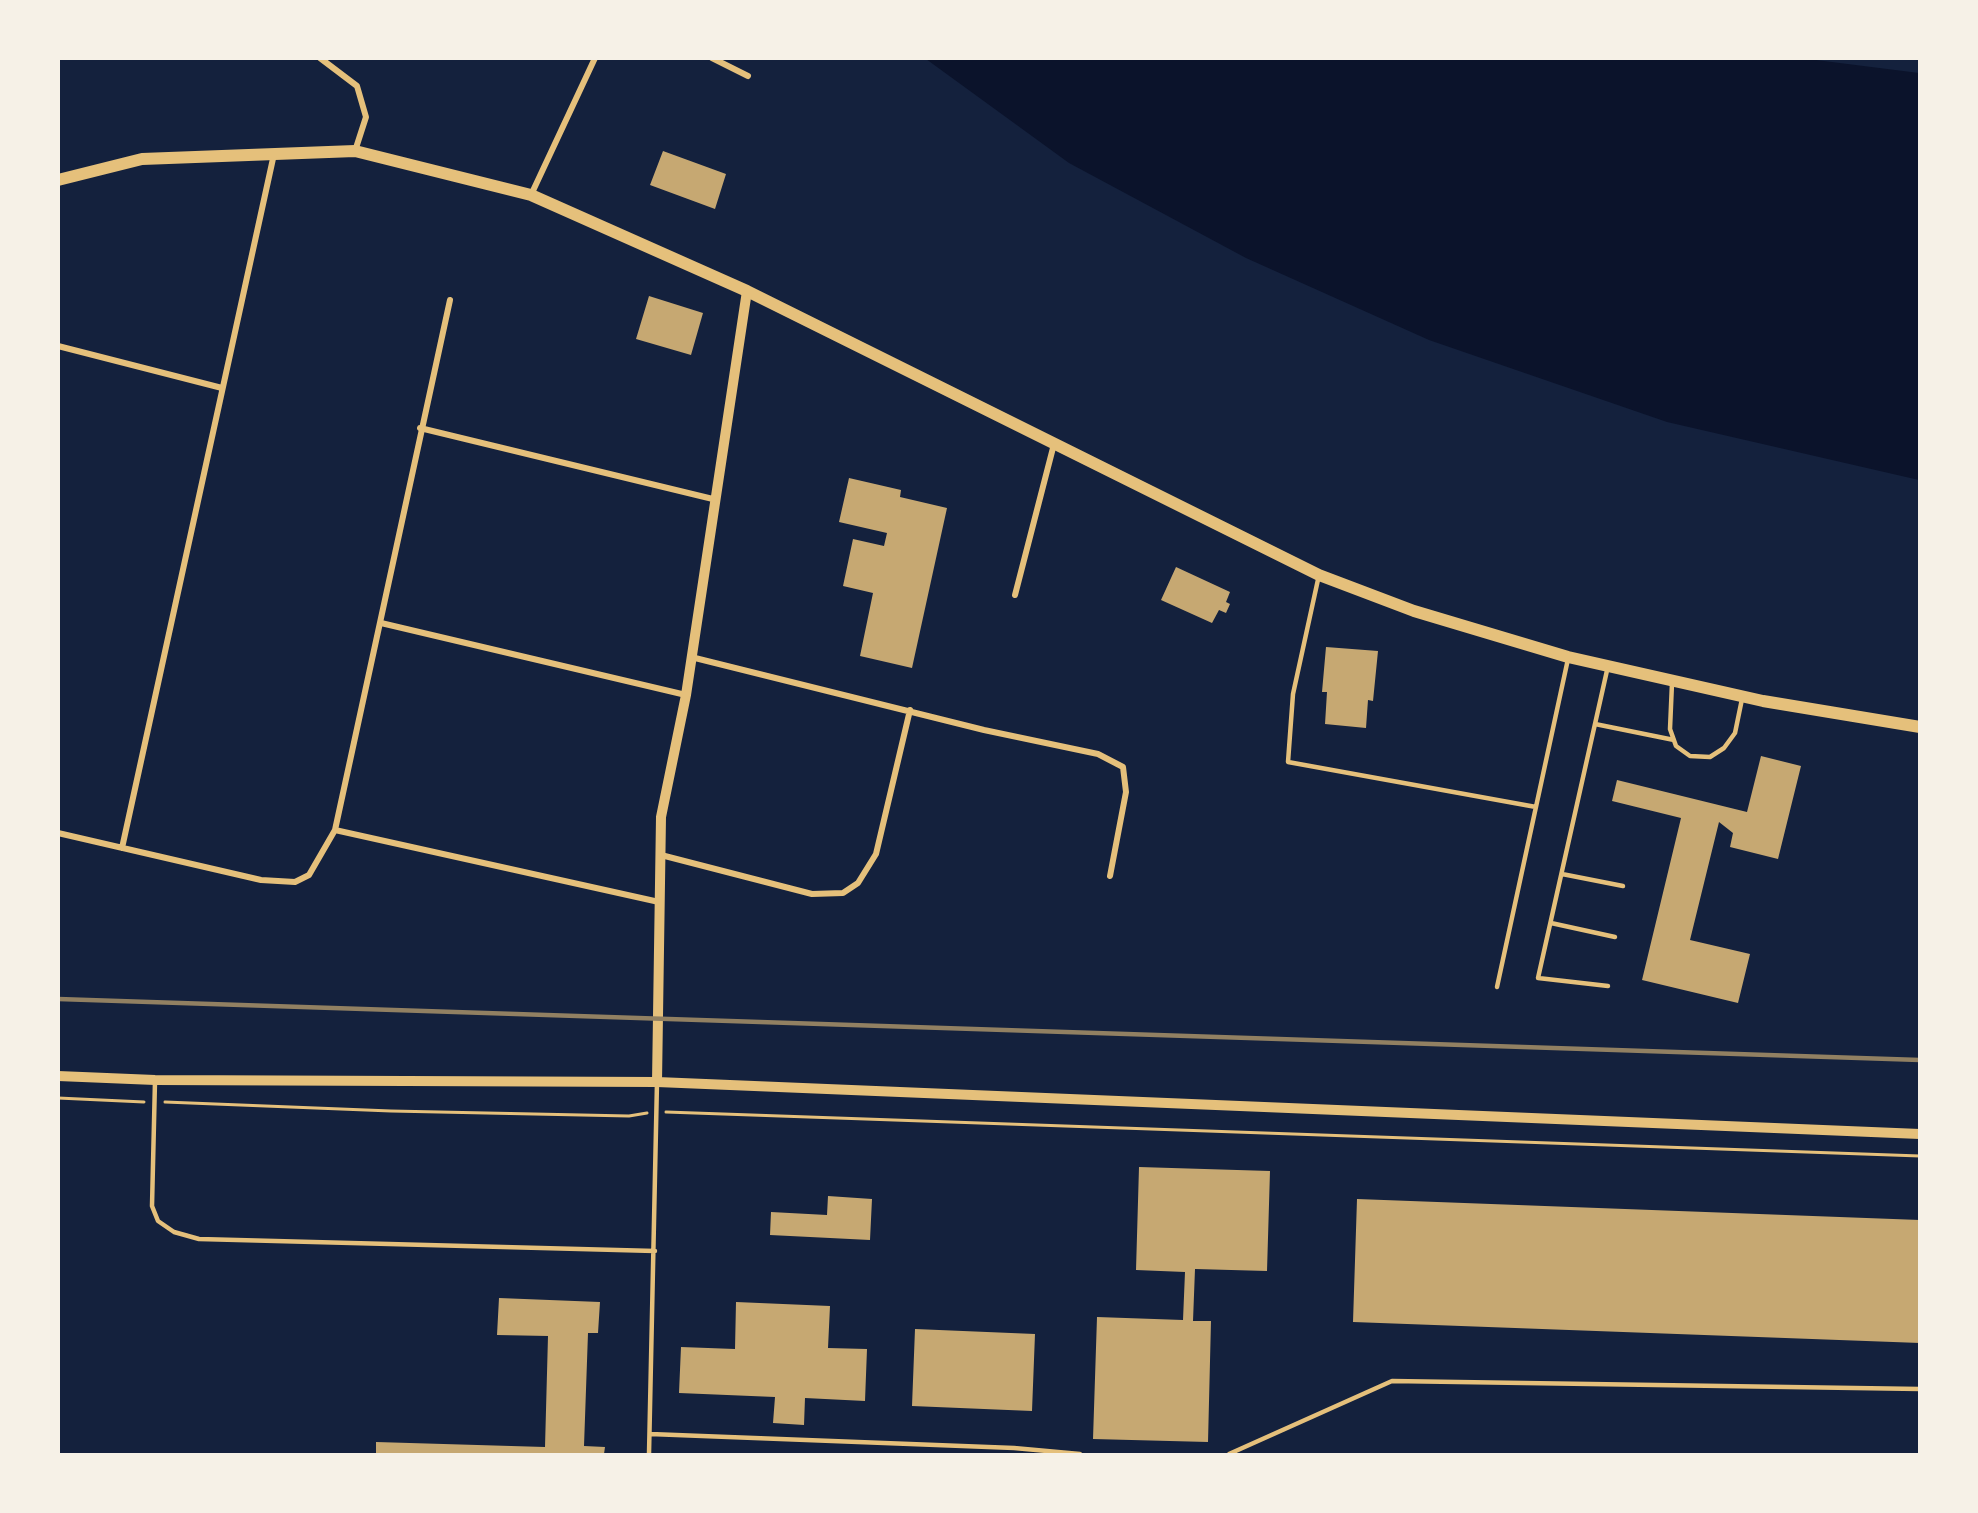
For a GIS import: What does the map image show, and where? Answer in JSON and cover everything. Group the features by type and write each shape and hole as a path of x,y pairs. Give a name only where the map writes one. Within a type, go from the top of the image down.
{"main road":[{"path":"58,180 142,159 274,152 356,151 531,195 747,291 1318,575 1414,611 1568,657 1743,696 1920,727"}],"street":[{"path":"320,58 357,86 366,117 356,151"},
{"path":"531,195 595,58"},
{"path":"712,58 748,76"},
{"path":"122,848 274,152"},
{"path":"657,1082 661,817 686,695 747,291"},
{"path":"58,833 261,880 295,882 309,875 335,830 381,623 420,428 450,300"},
{"path":"58,346 222,388"},
{"path":"420,428 717,500"},
{"path":"1015,595 1054,444"},
{"path":"381,623 686,695"},
{"path":"691,657 984,730 1098,754 1123,767 1126,792 1110,876"},
{"path":"661,855 812,894 843,893 858,883 876,854 910,710"},
{"path":"335,830 659,902"},
{"path":"58,1076 155,1080 657,1082 1920,1134"}],"lane":[{"path":"1318,575 1293,694 1288,762 1536,807"},
{"path":"1497,987 1568,657"},
{"path":"1608,666 1538,978 1608,986"},
{"path":"1672,681 1670,729 1676,746 1690,756 1710,757 1724,748 1735,734 1743,696"},
{"path":"1595,724 1674,740"},
{"path":"1562,874 1623,886"},
{"path":"1551,922 1615,938"},
{"path":"155,1080 152,1206 158,1221 174,1232 200,1239 655,1251"},
{"path":"649,1455 657,1082"},
{"path":"1229,1455 1392,1381 1920,1389"},
{"path":"650,1434 1014,1448 1080,1455"}],"path":[{"path":"58,1098 629,1116 657,1111 1920,1156"}],"water":[{"path":"926,59 1808,59 1919,73 1919,480 1667,422 1429,340 1246,258 1069,163"}],"building":[{"path":"663,151 726,174 715,209 650,185"},
{"path":"649,296 703,313 691,355 636,339"},
{"path":"849,478 901,490 900,497 947,508 912,668 860,656 873,593 843,586 853,539 884,546 887,533 839,522"},
{"path":"1176,567 1230,592 1226,602 1230,604 1226,613 1219,610 1212,623 1161,600"},
{"path":"1326,647 1378,651 1373,701 1368,700 1366,728 1325,724 1327,692 1322,692"},
{"path":"1761,756 1801,766 1778,859 1730,847 1733,833 1719,822 1690,940 1750,954 1738,1003 1642,980 1681,818 1612,801 1617,780 1747,812"},
{"path":"1139,1167 1270,1171 1267,1271 1195,1269 1193,1321 1211,1321 1208,1442 1093,1439 1097,1317 1183,1320 1185,1272 1136,1270"},
{"path":"828,1196 872,1199 870,1240 770,1235 771,1212 827,1215"},
{"path":"1357,1199 1920,1220 1920,1343 1353,1322"},
{"path":"499,1298 600,1302 598,1333 588,1333 584,1446 605,1447 604,1454 376,1454 376,1442 545,1447 548,1336 497,1335"},
{"path":"736,1302 830,1306 828,1348 867,1349 865,1401 805,1398 804,1425 773,1423 775,1397 679,1393 681,1347 735,1349"},
{"path":"915,1329 1035,1334 1032,1411 912,1406"}],"railway":[{"path":"58,999 1920,1060"}]}
